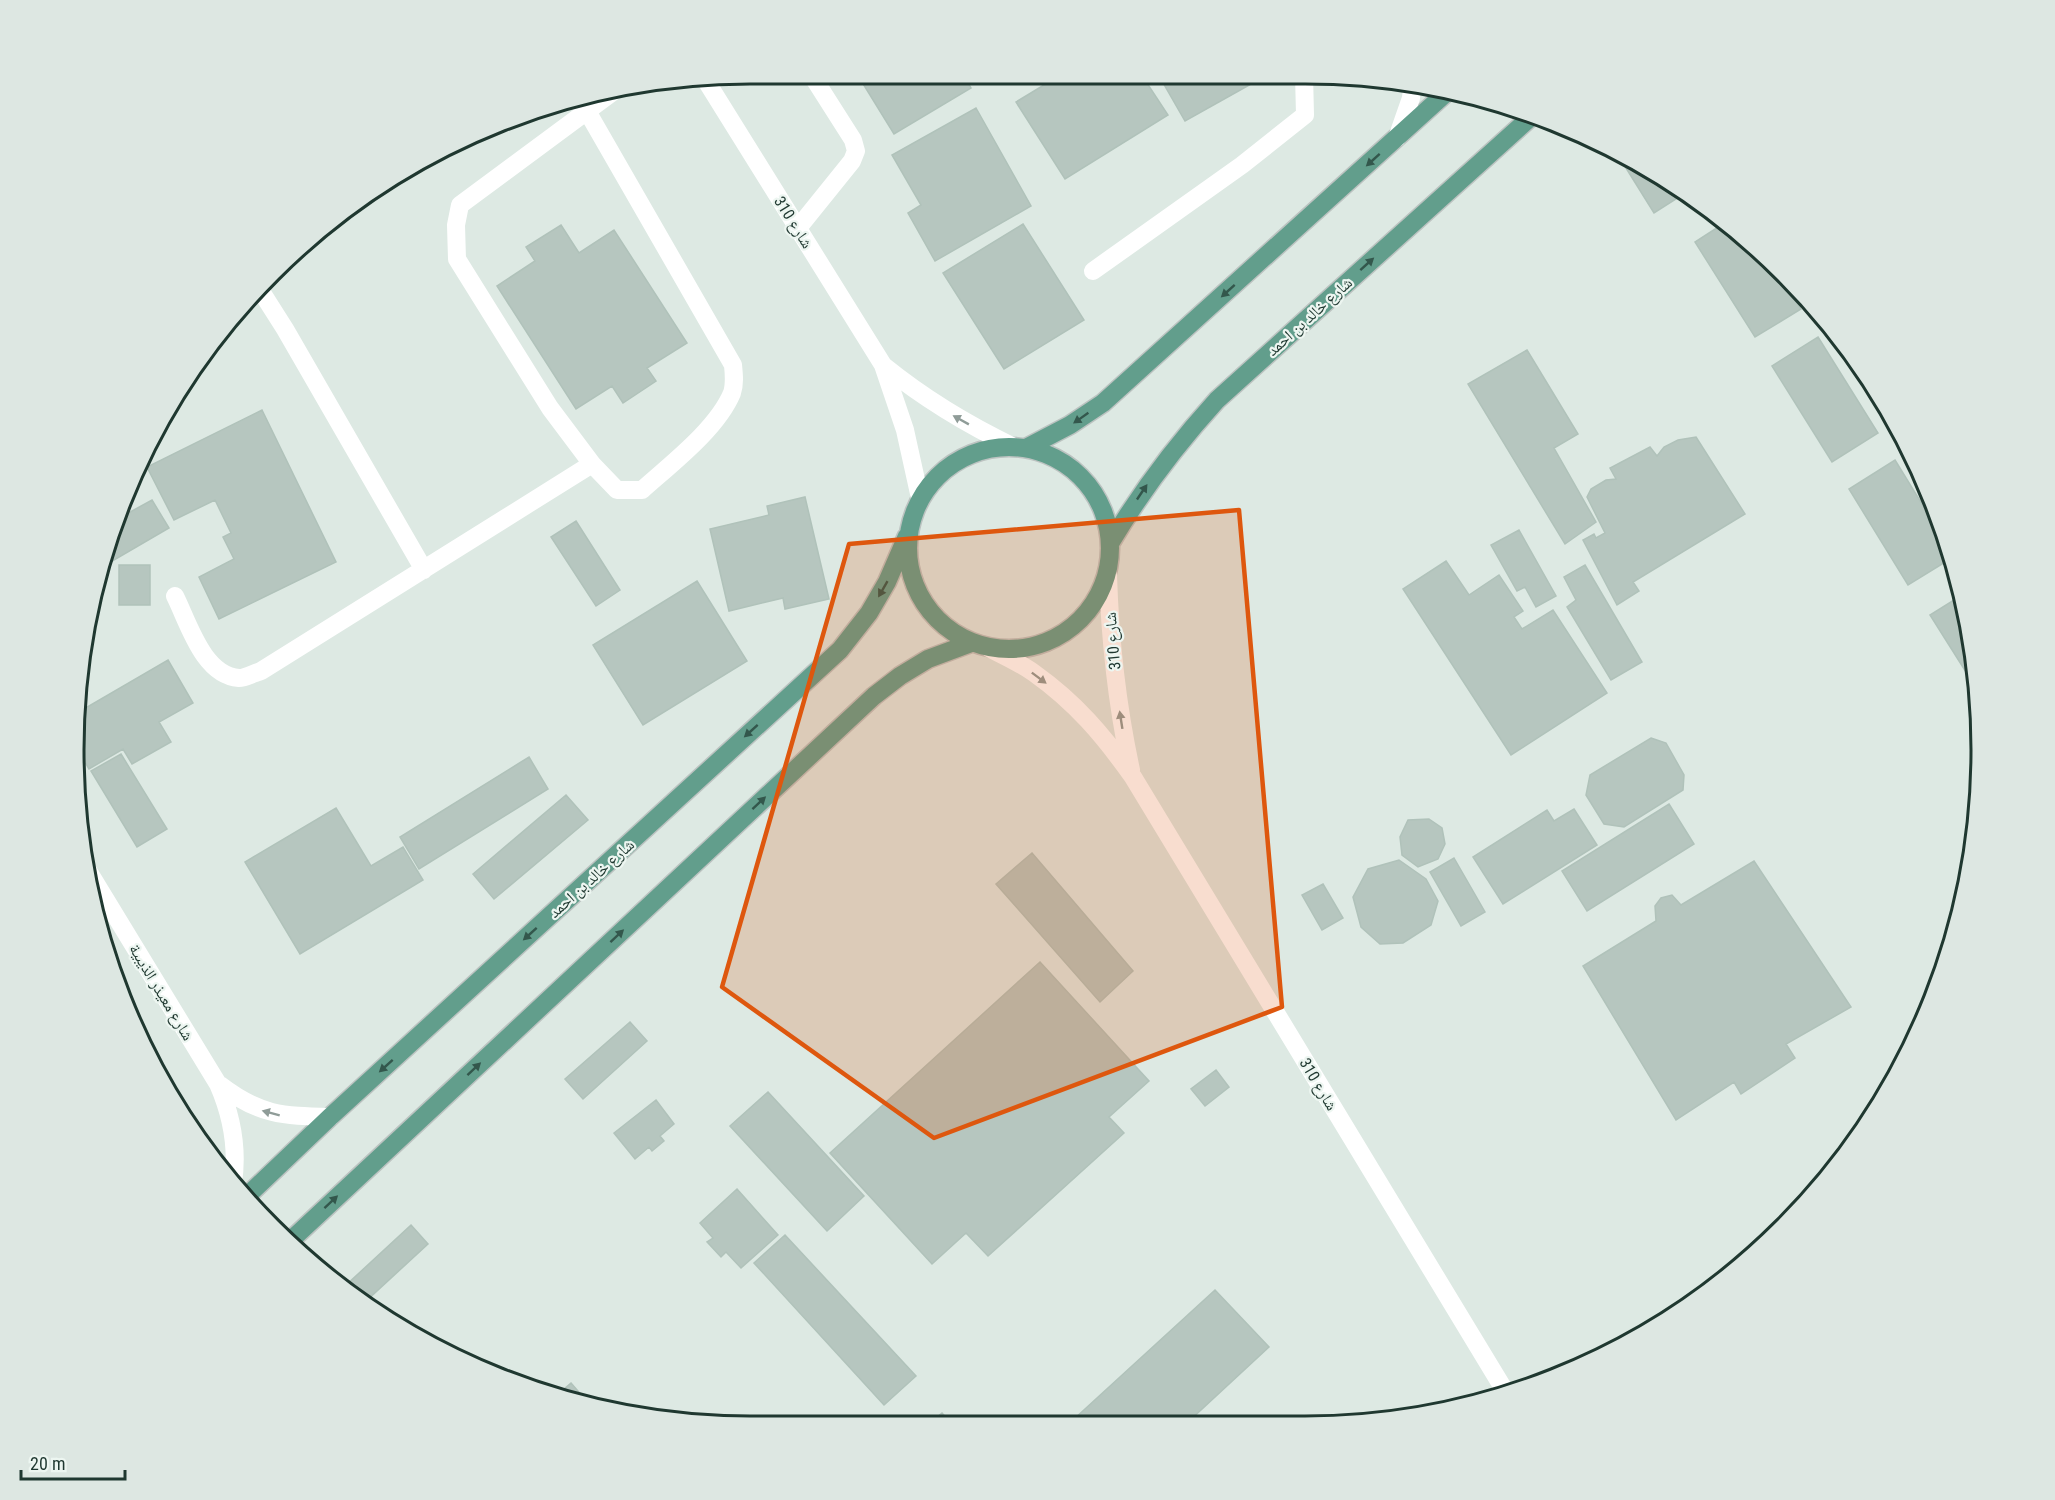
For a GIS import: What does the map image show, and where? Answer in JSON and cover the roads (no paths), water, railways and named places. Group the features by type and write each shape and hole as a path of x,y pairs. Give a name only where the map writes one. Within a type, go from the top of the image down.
{"main road":[{"path":"1020,447 1070,425 1103,403 1440,98"},
{"name":"شارع خالد بن احمد","path":"1111,542 1151,479 1181,440 1217,400 1525,121"},
{"path":"1020,447 1052,456 1075,471 1094,490 1106,515 1111,542 1108,575 1096,603 1076,626 1049,642 1019,650 989,648 971,643 948,629 929,611 915,588 908,563 907,536 920,498 937,476 960,459 986,449 1020,447"},
{"name":"شارع خالد بن احمد","path":"252,1192 330,1117 840,650 869,613 888,582 907,536"},
{"path":"295,1236 874,696 928,658 971,643"}],"street":[{"path":"798,228 852,161 856,151 853,140 817,84"},
{"path":"1093,271 1242,165 1305,115 1305,84"},
{"name":"شارع 310","path":"709,85 883,365 905,430 920,498"},
{"path":"1397,138 1411,93"},
{"path":"582,106 587,111 733,365 735,378 732,393 709,430 642,490 617,490 592,464 550,408 458,259 456,225 460,205 587,111 599,102"},
{"path":"264,295 424,570"},
{"name":"شارع 310","path":"883,365 945,411 1020,447"},
{"path":"175,596 205,657 219,672 240,678 261,671 592,464"},
{"name":"شارع 310","path":"1108,575 1114,676 1133,777"},
{"name":"شارع 310","path":"989,648 1032,672 1071,702 1105,737 1133,777 1502,1386"},
{"name":"شارع معيذر الذيبية","path":"99,889 218,1084 228,1107 235,1149 234,1170"},
{"name":"شارع معيذر الذيبية","path":"218,1084 239,1100 259,1109 282,1115 330,1117"}]}
